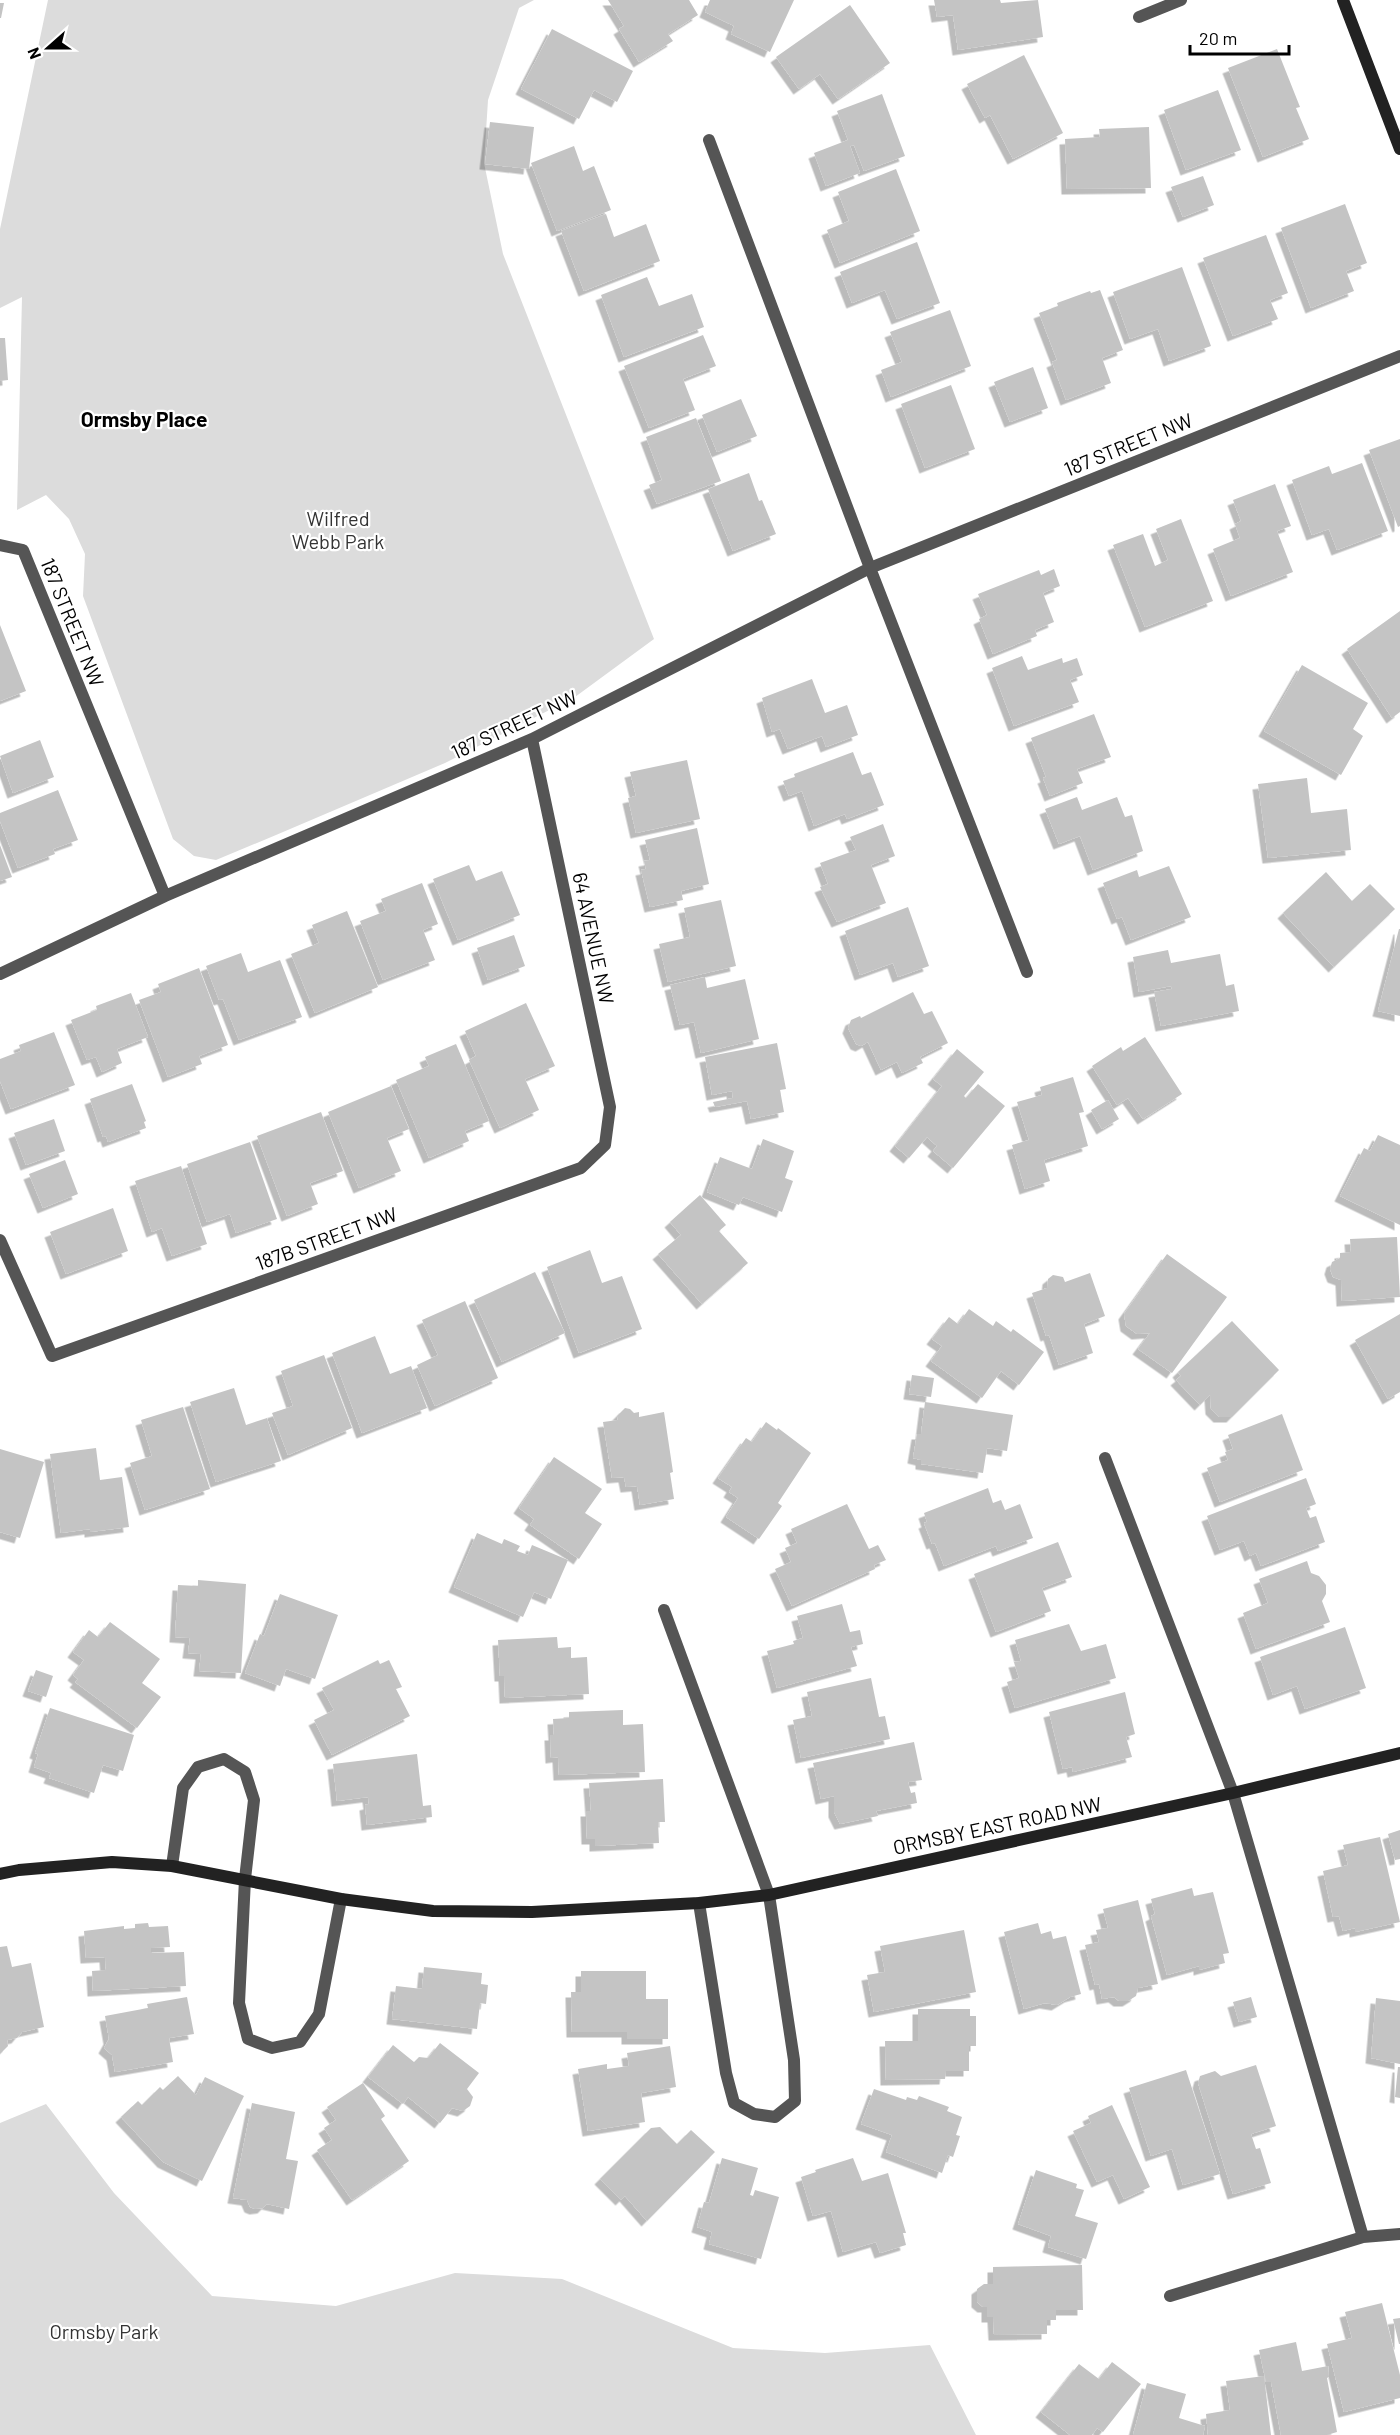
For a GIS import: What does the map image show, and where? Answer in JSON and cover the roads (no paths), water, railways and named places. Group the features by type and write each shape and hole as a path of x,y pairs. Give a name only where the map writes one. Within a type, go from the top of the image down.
{"street":[{"path":"1139,17 1181,0"},
{"path":"1343,0 1400,149"},
{"path":"709,140 870,568 1027,972"},
{"name":"187 STREET NW","path":"0,974 165,896 532,740 870,568 1400,356"},
{"name":"187 STREET NW","path":"0,545 23,550 165,896"},
{"name":"64 AVENUE NW","path":"532,740 610,1107 605,1145"},
{"name":"187B STREET NW","path":"0,1240 52,1356 581,1168 605,1145"},
{"path":"1105,1458 1233,1793 1363,2237"},
{"path":"664,1610 768,1895 794,2060 795,2101 774,2117 754,2114 734,2103 726,2073 699,1903"},
{"name":"ORMSBY EAST ROAD NW","path":"0,1874 19,1870 112,1862 172,1866 341,1899 433,1911 532,1912 699,1903 768,1895 1233,1793 1400,1753"},
{"path":"172,1866 183,1788 198,1767 224,1759 245,1772 254,1800 245,1879 239,2002 248,2038 272,2048 300,2042 319,2014 341,1899"},
{"path":"1170,2296 1363,2237 1400,2234"}],"district":[{"name":"Ormsby Place","path":"144,418"}],"park label":[{"name":"Wilfred Webb Park","path":"338,530"},
{"name":"Ormsby Park","path":"104,2331"}]}
